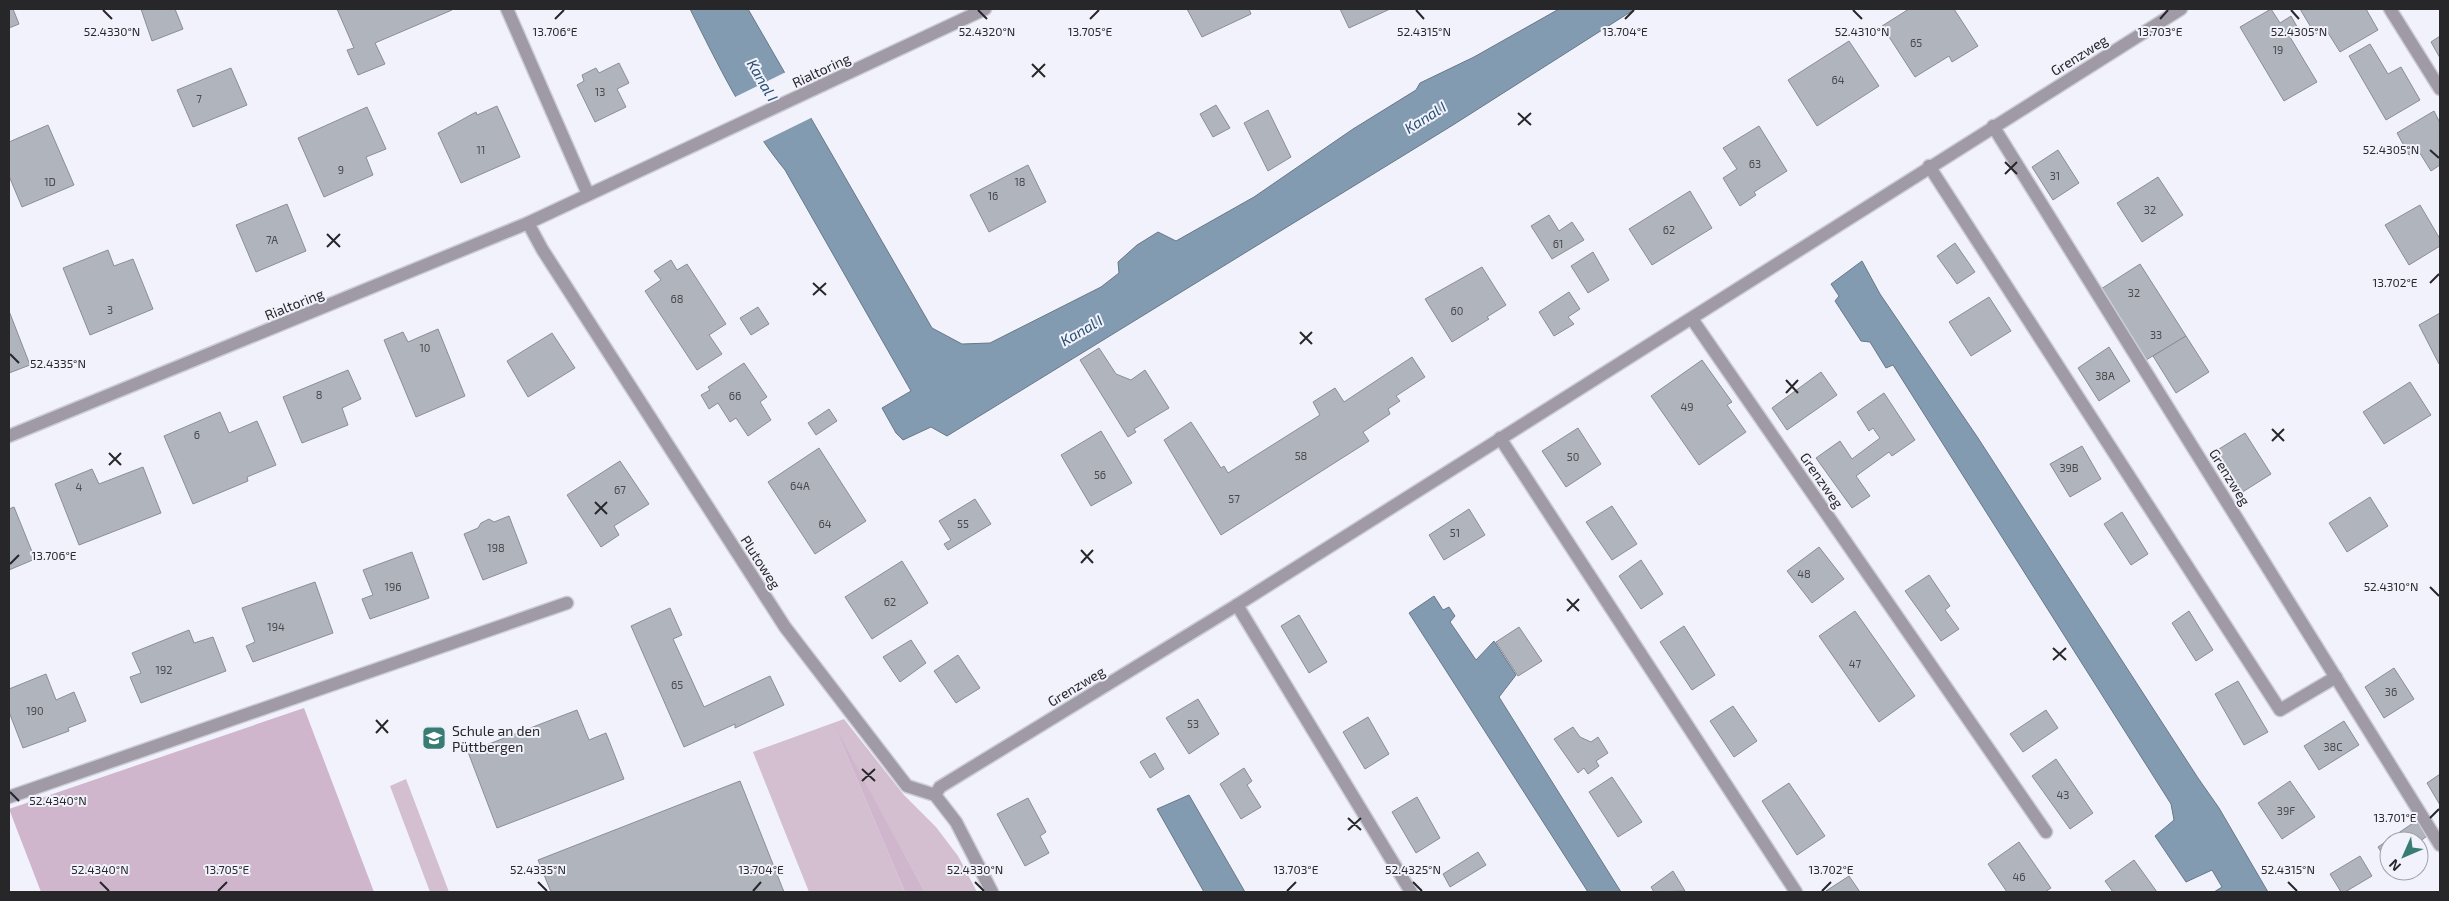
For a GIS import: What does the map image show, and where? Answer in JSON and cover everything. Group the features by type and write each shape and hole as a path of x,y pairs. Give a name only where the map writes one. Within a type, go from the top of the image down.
{"street":[{"path":"507,9 588,194"},
{"name":"Rialtoring","path":"9,436 528,223 734,128 984,9"},
{"name":"Grenzweg","path":"935,795 940,787 1237,605 2181,9"},
{"path":"2390,9 2440,89"},
{"name":"Grenzweg","path":"1993,126 2440,845"},
{"path":"1930,166 2280,710 2336,677"},
{"name":"Plutoweg","path":"528,223 552,266 785,627 907,786 935,795"},
{"name":"Grenzweg","path":"1692,319 2046,832"},
{"path":"1500,438 1796,892"},
{"path":"9,797 567,603"},
{"path":"1237,605 1411,892"},
{"path":"935,795 956,822 992,892"}],"shaded area":[{"path":"304,708 374,892 41,892 9,809"},
{"path":"844,719 904,795 936,827 958,856 977,892 925,892 836,730 905,892 809,892 753,752"},
{"path":"833,723 925,892 905,892"},
{"path":"406,779 449,892 430,892 390,786"}],"water":[{"name":"Kanal I","path":"690,9 748,9 932,328 962,344 990,343 1101,287 1119,273 1118,262 1137,245 1158,232 1176,241 1254,197 1353,129 1416,90 1420,83 1474,57 1559,9 1635,9 1453,125 947,436 931,427 903,440 896,433 882,408 911,391 785,170 757,132 733,92"},
{"path":"1862,261 1880,294 1978,438 2219,808 2268,892 2214,892 2222,887 2212,870 2186,882 2155,836 2174,820 2171,804 1893,365 1886,368 1870,342 1861,341 1835,301 1839,296 1831,284"},
{"path":"1434,596 1443,610 1449,607 1455,616 1450,622 1476,660 1494,641 1516,675 1499,697 1621,892 1588,892 1409,613"},
{"path":"1189,795 1245,892 1204,892 1157,809"}],"pier":[{"path":"788,71 815,116 760,143 733,98"}],"building":[{"path":"9,9 13,9 19,24 9,28"},
{"path":"141,9 175,9 183,29 152,41"},
{"path":"337,9 452,10 375,43 385,64 358,75 347,50 354,48"},
{"path":"1187,9 1249,9 1251,14 1202,37"},
{"path":"1340,9 1390,9 1349,28"},
{"path":"1909,9 1954,9 1978,46 1952,62 1949,56 1915,77 1882,26"},
{"path":"2271,9 2280,23 2291,16 2300,32 2290,37 2317,82 2284,101 2240,27"},
{"path":"2300,9 2366,9 2378,30 2340,52 2325,28 2315,34"},
{"path":"2440,36 2440,58 2431,42"},
{"path":"1849,41 1879,86 1817,126 1788,80"},
{"path":"2370,44 2388,74 2401,67 2420,100 2386,120 2349,56"},
{"path":"619,63 629,83 617,89 626,107 595,122 577,85 584,81 582,75 596,68 599,73"},
{"path":"231,68 247,105 193,127 177,90"},
{"path":"1216,105 1230,128 1213,137 1200,114"},
{"path":"497,106 520,157 461,183 438,133 476,112 477,115"},
{"path":"367,107 386,149 366,157 373,175 324,197 298,138"},
{"path":"1268,110 1291,157 1268,171 1244,123"},
{"path":"2434,111 2440,123 2440,165 2431,171 2418,150 2409,155 2397,133"},
{"path":"48,125 74,185 22,207 9,176 9,142"},
{"path":"1759,126 1787,171 1754,192 1756,195 1740,206 1723,178 1737,169 1723,148"},
{"path":"2058,150 2079,183 2053,200 2032,167"},
{"path":"1028,165 1046,202 989,232 970,195"},
{"path":"2158,177 2183,215 2142,242 2117,203"},
{"path":"1690,191 1712,228 1652,265 1629,229"},
{"path":"287,204 306,251 256,272 236,225"},
{"path":"2420,205 2440,239 2440,246 2409,265 2385,225"},
{"path":"1549,215 1559,231 1572,222 1584,240 1552,259 1531,226"},
{"path":"1955,243 1975,272 1957,284 1937,256"},
{"path":"108,250 114,266 133,259 153,309 90,335 63,268"},
{"path":"1593,252 1609,280 1588,293 1571,266"},
{"path":"671,260 677,270 687,264 726,324 709,335 722,354 697,370 645,291 661,280 654,271"},
{"path":"2140,264 2186,336 2146,360 2101,289"},
{"path":"1482,267 1506,305 1487,317 1489,319 1452,342 1425,299"},
{"path":"1569,292 1580,309 1568,317 1574,324 1554,336 1539,312"},
{"path":"1989,297 2011,331 1971,356 1949,322"},
{"path":"758,307 769,324 751,335 740,318"},
{"path":"9,311 30,365 9,373"},
{"path":"2440,313 2440,363 2439,364 2419,325"},
{"path":"438,329 465,396 416,417 384,340 403,332 408,342"},
{"path":"552,333 575,368 528,397 507,361"},
{"path":"2186,336 2209,372 2176,393 2153,356"},
{"path":"2109,347 2130,381 2099,401 2078,368"},
{"path":"1099,348 1116,374 1131,380 1145,370 1169,408 1134,429 1136,432 1128,437 1080,360"},
{"path":"1412,357 1425,377 1396,396 1400,401 1388,409 1390,414 1363,432 1369,441 1221,535 1164,440 1191,422 1221,468 1224,466 1228,473 1320,415 1313,402 1335,388 1344,402"},
{"path":"1702,360 1732,402 1727,405 1746,432 1699,465 1651,396"},
{"path":"744,363 767,397 760,402 771,420 748,436 736,418 730,422 718,403 709,409 701,395 710,390 708,387"},
{"path":"348,370 361,399 342,408 348,425 302,443 283,397"},
{"path":"1821,372 1837,395 1787,430 1772,408"},
{"path":"2410,382 2431,415 2384,444 2363,412"},
{"path":"1884,393 1915,440 1892,456 1889,452 1856,476 1870,496 1852,508 1816,458 1840,441 1852,459 1880,438 1873,428 1869,431 1857,412"},
{"path":"829,409 837,421 816,435 808,423"},
{"path":"220,412 229,433 257,421 276,465 247,477 248,481 193,504 164,436"},
{"path":"1578,428 1601,464 1566,487 1542,451"},
{"path":"1101,431 1132,483 1091,506 1061,455"},
{"path":"2245,433 2271,474 2241,493 2214,452"},
{"path":"2082,446 2101,479 2070,497 2050,464"},
{"path":"819,448 866,521 815,554 768,482"},
{"path":"620,461 649,504 614,526 619,535 601,547 567,495"},
{"path":"143,467 161,513 79,545 55,484 92,469 99,484"},
{"path":"2370,497 2388,526 2347,552 2329,523"},
{"path":"975,499 991,524 948,550 944,544 951,540 939,521"},
{"path":"1612,506 1637,544 1612,560 1586,522"},
{"path":"14,507 35,559 9,570 9,509"},
{"path":"1469,509 1485,535 1444,560 1429,535"},
{"path":"2122,512 2148,554 2131,565 2104,524"},
{"path":"509,516 527,563 483,580 464,534 478,528 481,523 489,519 494,522"},
{"path":"1819,547 1844,579 1812,603 1787,571"},
{"path":"412,552 429,598 370,619 362,599 373,595 363,570"},
{"path":"1641,560 1663,594 1641,609 1619,576"},
{"path":"902,561 928,603 872,639 845,597"},
{"path":"1929,575 1950,606 1945,610 1959,629 1941,641 1905,591"},
{"path":"315,582 333,633 253,662 246,646 255,642 242,608"},
{"path":"670,608 682,635 673,639 704,707 770,676 784,705 735,728 735,724 684,747 631,626"},
{"path":"1855,611 1915,696 1879,722 1819,636"},
{"path":"2189,611 2213,650 2196,661 2172,623"},
{"path":"1299,615 1327,662 1309,673 1281,626"},
{"path":"1684,626 1715,675 1692,690 1660,642"},
{"path":"1519,627 1542,661 1518,676 1496,642"},
{"path":"189,630 194,643 213,637 226,671 141,703 130,677 141,673 132,653"},
{"path":"911,640 926,663 900,682 883,657"},
{"path":"958,655 980,688 956,703 934,671"},
{"path":"2394,668 2414,699 2384,718 2365,687"},
{"path":"46,674 56,700 74,692 86,721 68,728 69,731 23,748 9,712 9,689"},
{"path":"2238,681 2268,732 2244,745 2215,694"},
{"path":"1198,699 1219,734 1189,754 1166,718"},
{"path":"1733,706 1757,741 1734,757 1710,721"},
{"path":"577,710 589,740 606,733 624,779 497,828 468,752"},
{"path":"2046,710 2058,728 2023,752 2010,734"},
{"path":"1368,717 1389,754 1365,769 1343,732"},
{"path":"2344,721 2359,745 2319,770 2304,746"},
{"path":"1573,727 1580,737 1591,742 1598,737 1608,753 1596,761 1599,766 1588,774 1584,768 1578,773 1554,739"},
{"path":"1155,753 1164,769 1150,778 1140,762"},
{"path":"2056,759 2093,813 2070,829 2032,776"},
{"path":"1244,768 1252,781 1247,785 1261,807 1241,819 1220,784"},
{"path":"2440,774 2440,805 2427,783"},
{"path":"1612,777 1642,822 1618,837 1589,792"},
{"path":"740,781 784,892 551,892 538,860"},
{"path":"2290,781 2315,817 2282,839 2258,803"},
{"path":"1789,783 1825,836 1797,855 1762,801"},
{"path":"1417,797 1440,838 1416,853 1392,812"},
{"path":"1028,798 1046,832 1040,836 1049,853 1025,866 997,814"},
{"path":"2416,821 2423,831 2401,831"},
{"path":"2019,842 2051,888 2045,892 2007,892 1988,864"},
{"path":"1478,852 1486,865 1450,887 1443,874"},
{"path":"2360,856 2372,876 2345,892 2341,892 2330,874"},
{"path":"2134,860 2157,892 2113,892 2105,881"},
{"path":"1673,871 1685,891 1654,892 1651,887"},
{"path":"1849,876 1860,892 1826,891"}],"place":[{"name":"Schule an den Püttbergen","path":"434,738"}]}
